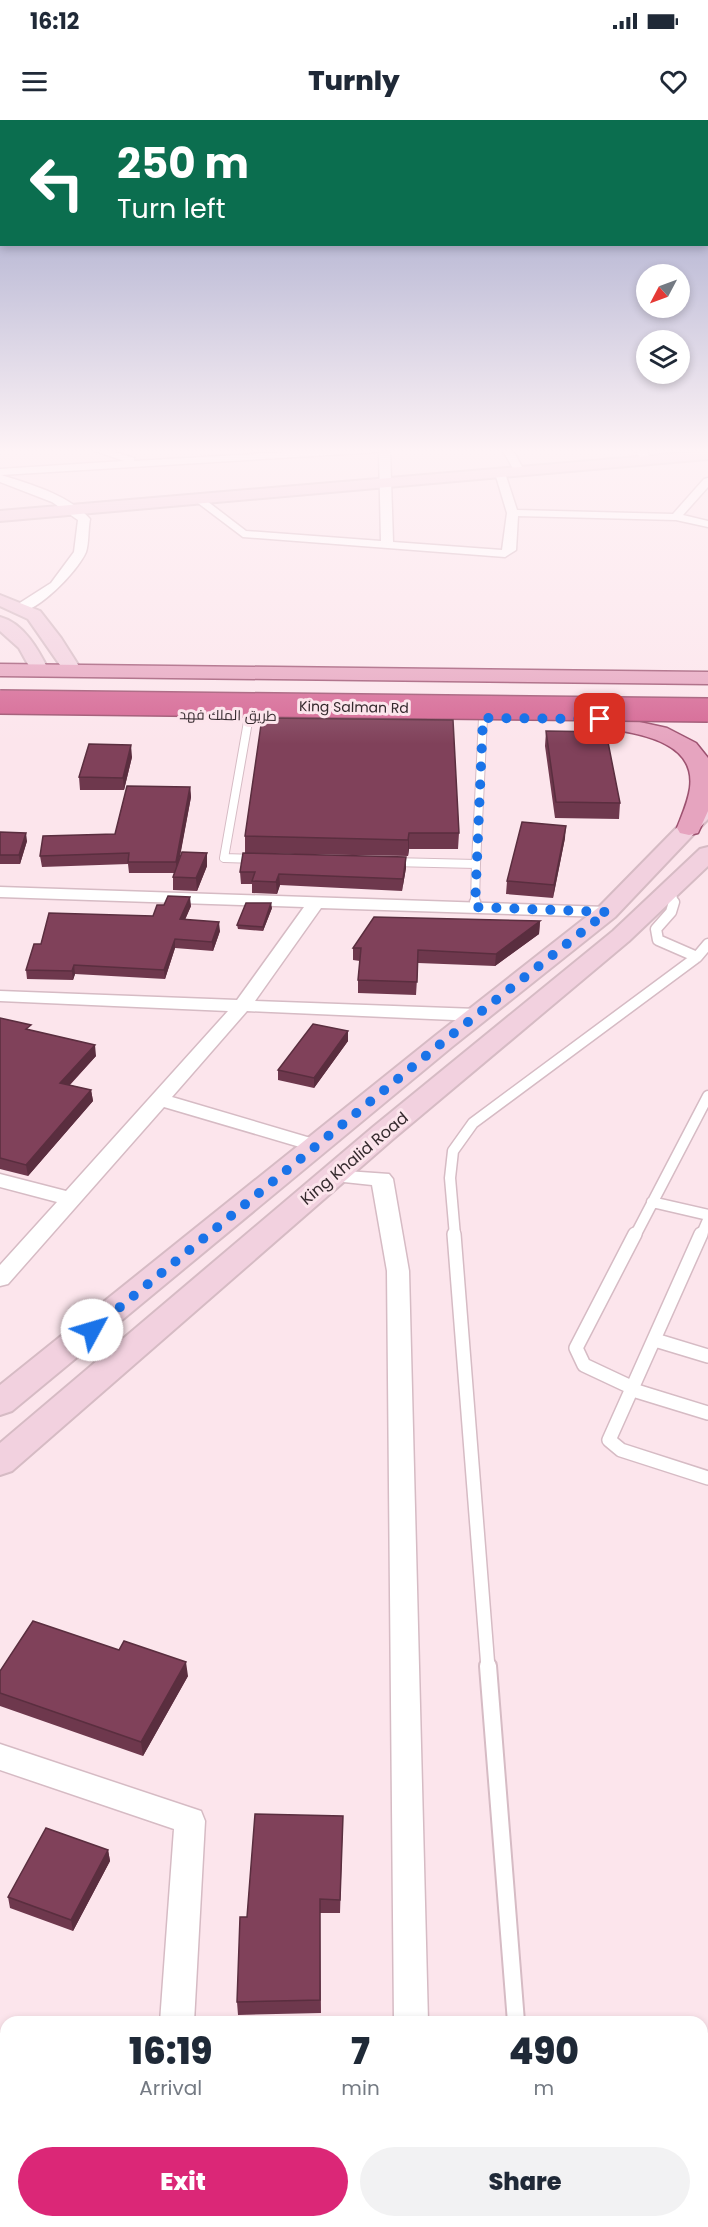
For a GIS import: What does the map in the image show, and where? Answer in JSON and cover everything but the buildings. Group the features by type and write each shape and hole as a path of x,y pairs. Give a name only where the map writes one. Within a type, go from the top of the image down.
{"highway":[{"name":"King Salman Rd","path":"0,684 708,691"},
{"name":"King Salman Rd","path":"0,702 708,710"}],"main road":[{"path":"0,600 34,615 55,642 73,671"},
{"path":"0,622 27,645 40,671"},
{"path":"0,670 708,678"},
{"path":"595,676 684,681 705,690 708,698 702,706 678,715 597,719"},
{"name":"طريق الملك فهد","path":"0,713 708,722"},
{"path":"597,719 643,728 675,739 693,751 702,774 700,798 689,828"},
{"name":"King Khalid Road","path":"0,1403 607,912 708,807"},
{"name":"King Khalid Road","path":"0,1462 332,1176 552,995 670,891 708,854"}],"street":[{"path":"19,609 54,586 80,552 81,547"},
{"path":"418,547 505,554 510,547"},
{"path":"0,892 607,912"},
{"path":"0,1279 242,1006 316,902"},
{"path":"0,996 477,1015"},
{"path":"159,1099 317,1146"},
{"path":"332,1176 382,1179 398,1271 411,2016"},
{"path":"0,1180 70,1199"},
{"path":"0,1757 190,1821 177,2016"}],"lane":[{"path":"249,716 224,858 270,859"},
{"path":"475,907 483,718"},
{"path":"385,862 476,864"},
{"path":"670,891 676,901 675,908 656,929 658,940 697,957"},
{"path":"516,2016 450,1178 453,1151 473,1123 697,957 708,945"},
{"path":"708,1096 576,1348 584,1365 633,1389 708,1413"},
{"path":"652,1202 708,1215"},
{"path":"708,1220 609,1440 621,1450 708,1478"},
{"path":"655,1340 708,1356"}],"route":[{"path":"92,1330 444,1041 607,912 475,907 483,718 600,719"}]}
